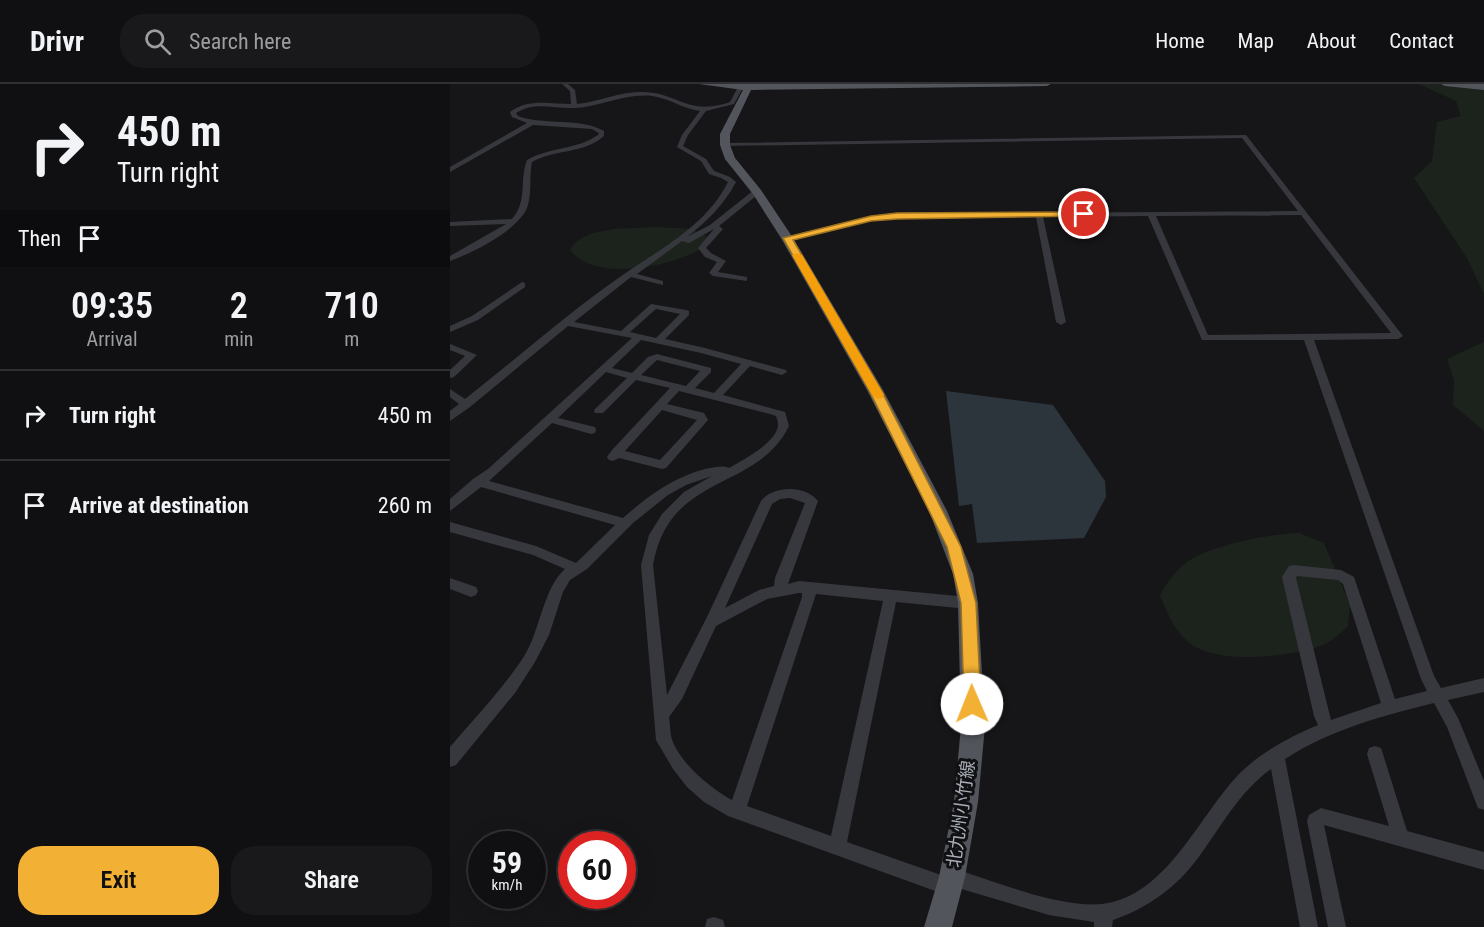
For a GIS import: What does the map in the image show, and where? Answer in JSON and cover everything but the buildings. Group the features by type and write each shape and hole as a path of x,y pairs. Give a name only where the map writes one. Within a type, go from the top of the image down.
{"main road":[{"path":"703,84 746,86 1047,84"},
{"path":"1445,84 1484,87"},
{"path":"725,145 725,134 746,86"},
{"name":"北九州小竹線","path":"725,145 730,159 757,192 787,238 875,390 938,511 963,574 968,603 973,726 966,801 950,882 938,927"}],"street":[{"path":"565,84 573,91 574,106"},
{"path":"450,259 515,221 525,206 529,161 544,152 598,140 602,132 593,127 532,123 515,117 513,112 536,104 574,106 638,93 663,96 688,107 704,110 732,103 746,86"},
{"path":"450,417 628,274 660,253 710,213 732,182 724,176 710,173 706,169 704,160 680,147 683,133 700,120 704,110"},
{"path":"450,170 532,123"},
{"path":"725,145 1244,136 1398,336 1205,338 1151,214"},
{"path":"660,253 714,226 757,192"},
{"path":"787,238 880,218 1303,213"},
{"path":"1039,215 1061,322"},
{"path":"450,224 515,221"},
{"path":"714,226 719,230 702,248 708,255 722,261 713,273 744,279"},
{"path":"628,274 660,282"},
{"path":"450,329 475,318 522,285"},
{"path":"623,334 654,306 686,313 658,341"},
{"path":"566,323 658,341 782,372"},
{"path":"450,506 639,337"},
{"path":"1308,337 1428,679 1453,723 1484,802"},
{"path":"450,347 472,355 450,375"},
{"path":"599,411 651,359 657,357 707,370 688,390"},
{"path":"716,397 747,363"},
{"path":"605,369 774,411 784,419 783,430 758,457 687,495 661,524 649,549 647,565 664,740 687,775 707,796 737,811 837,847 950,882 1104,920 1143,898 1182,865 1242,782 1276,756 1328,730 1390,707 1484,685"},
{"path":"659,406 700,416 703,420 662,465 614,455 676,387"},
{"path":"450,392 466,405"},
{"path":"549,419 591,430"},
{"path":"450,759 516,678 538,643 564,577 577,568 623,523 676,486 704,474 734,470"},
{"path":"477,482 623,523"},
{"path":"662,715 677,694 767,501 780,493 787,493 812,501 782,578 780,590"},
{"path":"450,527 536,551 577,568"},
{"path":"1328,730 1322,716 1289,577 1294,570 1341,575 1349,581 1390,707"},
{"path":"450,583 471,591"},
{"path":"711,622 740,605 780,590 809,588 968,603"},
{"path":"737,811 809,597 809,588"},
{"path":"837,847 891,596"},
{"path":"1375,754 1401,838"},
{"path":"1276,756 1309,927"},
{"path":"1340,925 1315,821 1321,816 1484,861"}],"shaded area":[{"path":"1419,84 1484,84 1484,294 1467,258 1414,178 1432,161 1437,122 1461,116 1456,101"},
{"path":"656,227 691,229 710,238 711,243 680,258 660,264 619,269 599,267 583,261 570,250 586,236 597,232"},
{"path":"1484,342 1484,431 1453,405 1454,380 1447,359"},
{"path":"946,391 1053,405 1105,481 1106,497 1084,538 977,543 972,504 959,506"},
{"path":"1299,533 1324,543 1350,605 1348,626 1330,642 1323,645 1294,653 1261,657 1213,653 1200,649 1186,640 1170,619 1160,595 1181,567 1199,555 1235,543"}],"slow traffic":[{"path":"797,255 878,395"}],"route":[{"path":"972,704 968,603 963,574 954,547 938,511 875,390 787,238 871,218 1084,214"}]}
